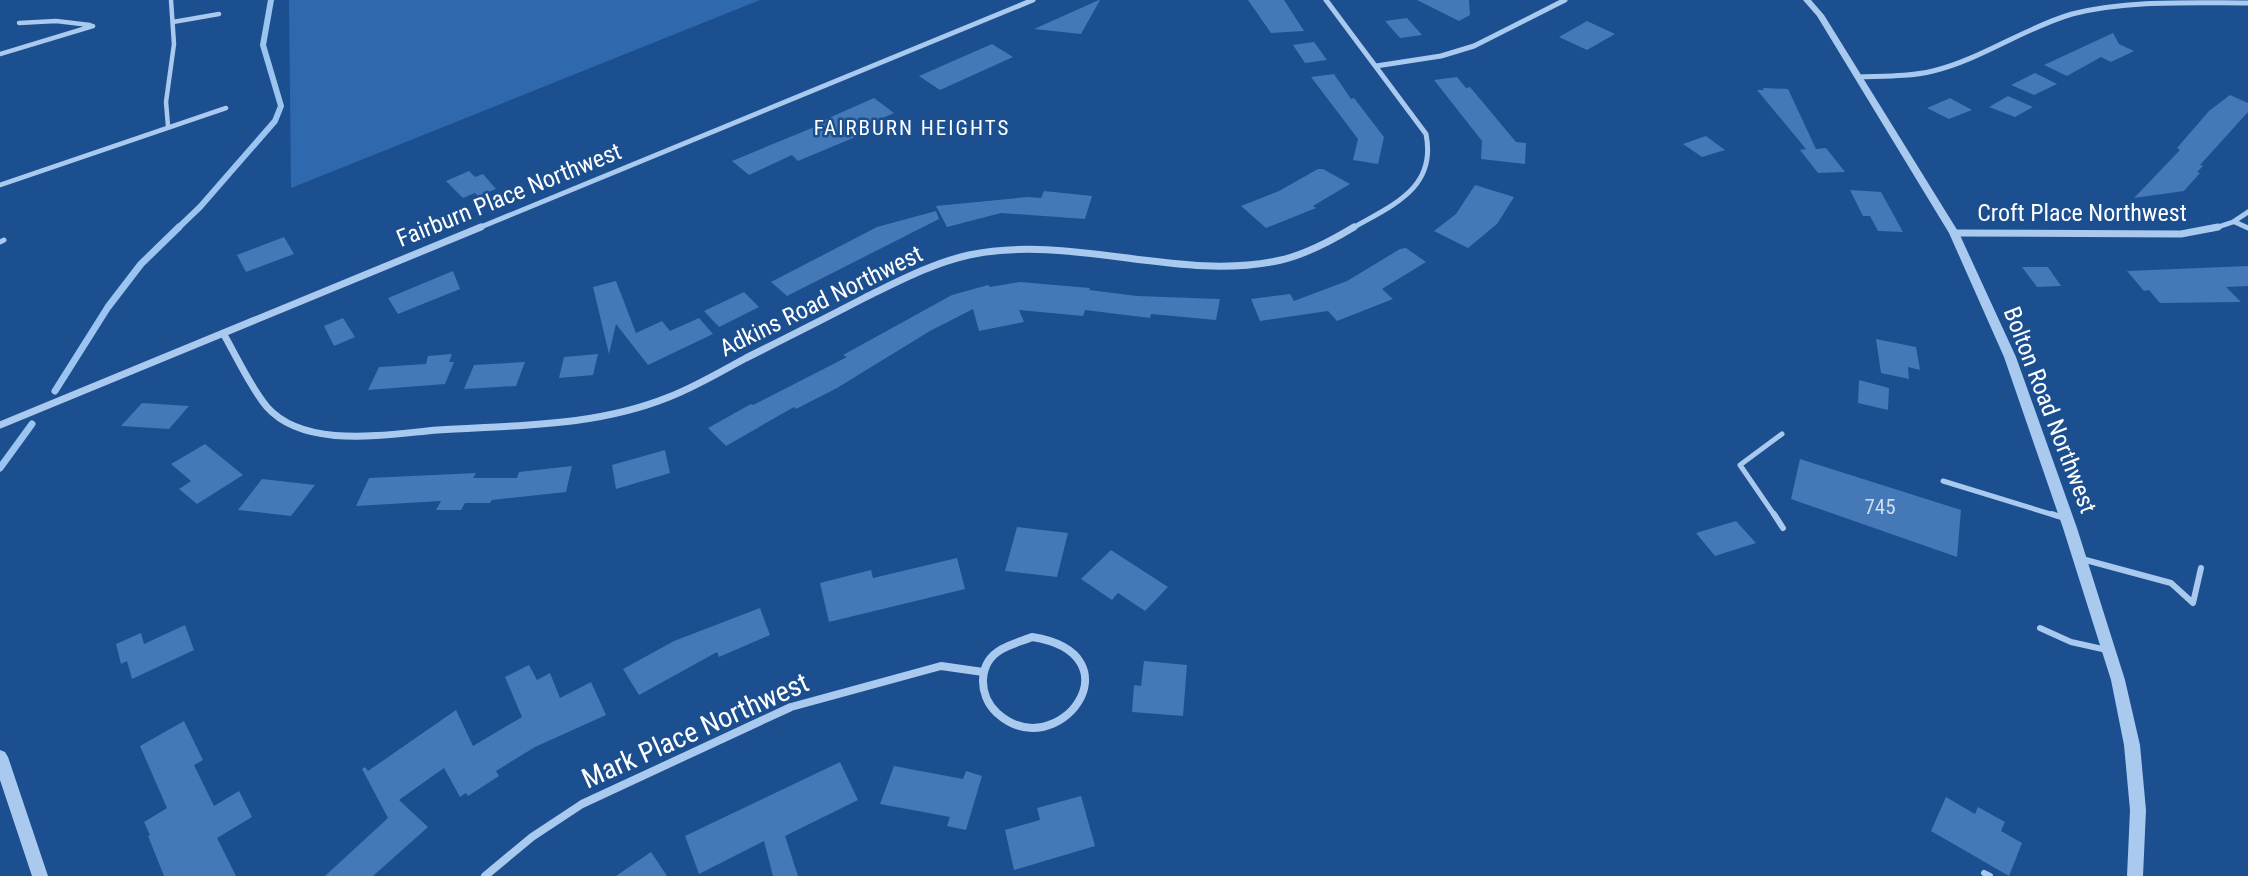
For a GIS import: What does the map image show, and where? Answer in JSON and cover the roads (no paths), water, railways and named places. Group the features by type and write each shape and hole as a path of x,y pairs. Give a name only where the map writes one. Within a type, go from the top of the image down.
{"street":[{"name":"Fairburn Place Northwest","path":"0,425 1033,0"},
{"name":"Adkins Road Northwest","path":"223,333 270,409 283,420 306,431 352,436 569,423 619,415 666,399 913,274 967,255 1037,249 1224,266 1259,264 1293,257 1331,241 1403,198 1419,183 1428,169 1430,150 1426,134 1326,0"},
{"path":"1376,66 1441,56 1474,46 1565,0"},
{"name":"Bolton Road Northwest","path":"1807,0 1819,15 1954,233 2010,357 2080,558 2108,650 2132,745 2138,810 2135,876"},
{"path":"2120,0 2126,4"},
{"path":"1858,77 1901,76 1942,69 2071,15 2126,4 2248,3"},
{"name":"Croft Place Northwest","path":"1954,233 2181,234 2209,231 2235,222 2248,212"},
{"path":"2235,222 2248,228"},
{"path":"1048,638 1063,643 1075,652 1083,664 1086,678 1084,694 1076,708 1062,719 1045,726 1027,728 1009,724 995,715 985,702 981,687 984,672 991,658 1002,648 1024,639 1048,638"},
{"name":"Mark Place Northwest","path":"485,876 532,837 582,804 791,707 941,666 984,672"},
{"path":"0,757 40,876"}],"lane":[{"path":"168,126 166,102 174,44 171,0"},
{"path":"173,22 219,14"},
{"path":"0,54 93,26 56,21 19,23"},
{"path":"0,185 226,108"},
{"path":"1782,434 1740,464 1783,528"},
{"path":"1943,481 2067,519"},
{"path":"2080,558 2171,583 2193,603 2202,568"},
{"path":"2040,628 2071,642 2108,650"}],"waterway":[{"path":"177,229 200,207 275,121 281,106 263,45 271,0"},
{"path":"55,391 108,307 141,264 179,227"},
{"path":"0,468 32,424"}],"district":[{"name":"FAIRBURN HEIGHTS","path":"912,128"}]}
